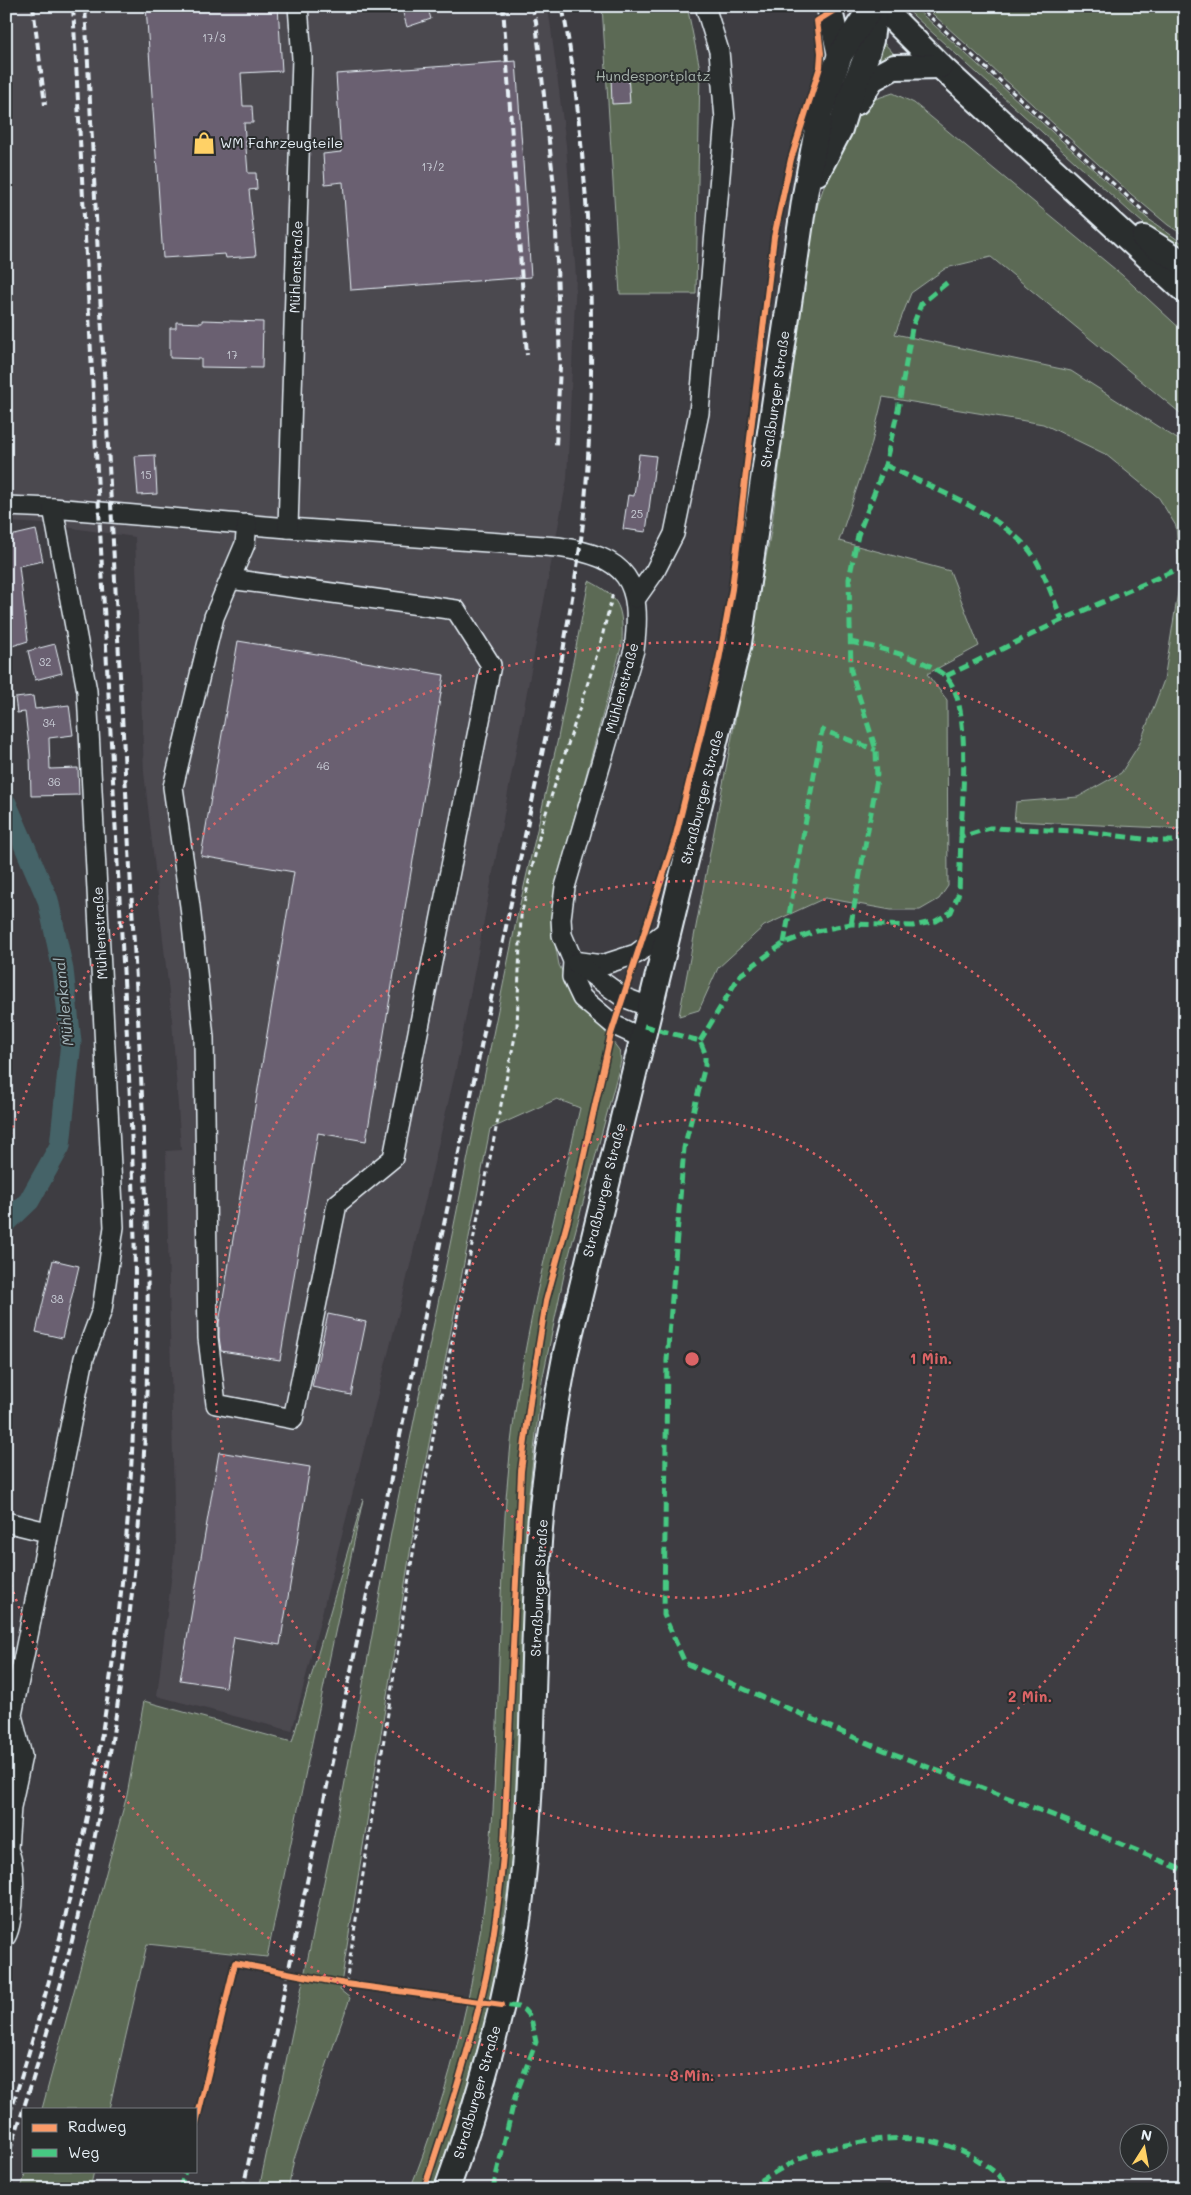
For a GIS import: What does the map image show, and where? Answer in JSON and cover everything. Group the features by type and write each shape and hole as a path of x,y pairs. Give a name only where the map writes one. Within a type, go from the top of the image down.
{"main road":[{"path":"829,6 840,55"},
{"name":"Straßburger Straße","path":"447,2189 478,2094 510,1969 519,1912 531,1778 539,1541 552,1424 566,1352 739,643 805,195 820,113 840,55 873,6"},
{"name":"Straßburger Straße","path":"840,129 871,40 873,6"},
{"path":"880,6 940,66 1185,291"},
{"name":"Straßburger Straße","path":"805,195 840,129 872,79 894,67 940,66"},
{"path":"1083,197 1185,264"}],"street":[{"name":"Mühlenstraße","path":"288,528 302,58 298,6"},
{"path":"636,598 655,571 674,534 699,413 726,118 719,51 706,6"},
{"name":"Mühlenstraße","path":"6,506 558,547 596,554 619,569 636,598 638,617 634,650 565,887 561,918 562,935 573,961 572,977 582,998 614,1025 642,1038"},
{"name":"Mühlenstraße","path":"6,1936 11,1924 13,1867 11,1853 7,1848 11,1807 22,1756 12,1715 47,1532 84,1358 102,1310 114,1227 87,691 53,508"},
{"path":"230,579 456,610 491,665 393,1158 337,1204 293,1420 216,1404 208,1338 204,1038 190,906 173,787 214,617 230,579 245,544 247,524"},
{"path":"573,961 602,965 636,954 669,929"},
{"path":"573,961 623,997 649,1007"},
{"path":"6,1522 47,1532"}],"path":[{"path":"918,6 1157,222"},
{"path":"346,1984 410,1571 437,1415 517,1027 522,916 542,825 600,645 619,569"}],"shaded area":[{"path":"6,6 547,6 550,21 566,145 576,277 567,479 456,1069 403,1295 292,1731 157,1696 175,1548 166,1151 181,1150 172,1019 144,772 135,537 44,524 6,522"}],"green space":[{"name":"Hundesportplatz","path":"602,6 687,6 700,69 696,294 620,294"},
{"path":"903,6 913,6 1147,218 1185,245 1185,255 1158,236 1129,211"},
{"path":"924,6 1185,6 1185,236 1168,225 1131,194"},
{"path":"882,41 896,56 878,64 876,60"},
{"path":"893,93 914,103 1122,275 1185,333 1185,417 991,257 946,268 911,293 895,334 1071,371 1185,444 1185,829 1014,821 1016,802 1078,797 1121,773 1140,743 1164,680 1180,580 1176,526 1159,498 1105,454 1043,424 883,397 871,446 839,541 950,571 979,646 927,674 947,700 948,886 939,899 920,910 891,910 825,898 764,926 718,968 699,1010 679,1016 771,531 806,255 814,216 826,180 859,114 875,99"},
{"path":"589,581 608,593 618,605 622,622 622,644 557,881 554,938 559,965 569,985 619,1050 621,1061 565,1270 542,1381 528,1502 513,1851 498,1957 484,2027 451,2139 433,2189 410,2189 438,2110 461,2028 478,1945 484,1903 493,1810 503,1548 511,1443 532,1316 580,1108 557,1099 490,1129 420,1490 340,1990 350,1998 294,2159 288,2189 259,2189 343,1792 391,1533 517,917 557,743"},
{"path":"363,1499 267,1957 147,1944 109,2108 42,2108 127,1795 144,1701 292,1742"},
{"path":"26,2172 94,2172 90,2189 21,2189"}],"building":[{"path":"146,6 278,6 282,71 241,73 243,106 252,106 253,123 244,123 248,173 256,173 257,189 249,190 256,256 226,258 225,254 163,258"},
{"path":"401,6 427,6 431,19 407,27"},
{"path":"516,61 531,277 351,290 343,182 325,184 323,154 341,152 336,74"},
{"path":"628,75 630,103 612,104 611,76"},
{"path":"202,320 263,322 262,368 201,367 201,359 170,358 170,328 176,328 176,322 202,323"},
{"path":"639,454 656,456 646,532 623,529 628,495 634,496"},
{"path":"155,455 157,494 138,495 135,456"},
{"path":"36,530 43,561 19,566 28,641 6,648 6,537"},
{"path":"238,641 444,675 366,1141 318,1133 280,1360 221,1351 219,1337 219,1323 294,872 201,856"},
{"path":"55,644 62,673 35,680 28,651"},
{"path":"33,696 35,709 69,705 73,735 49,738 50,769 78,768 79,795 31,796 30,755 25,712 17,713 15,698"},
{"path":"53,1260 79,1266 62,1338 36,1332"},
{"path":"328,1314 366,1322 351,1395 312,1387"},
{"path":"219,1452 310,1467 280,1645 234,1637 226,1687 180,1680"}],"waterway":[{"name":"Mühlenkanal","path":"6,803 48,900 63,970 71,1042 60,1146 29,1201 6,1223"}],"railway":[{"path":"33,6 45,105"},
{"path":"6,2125 56,1955 94,1782 108,1695 119,1607 128,1519 133,1431 135,1273 131,1115 73,6"},
{"path":"23,2108 69,1953 92,1849 111,1744 133,1586 144,1450 147,1367 148,1283 143,1117 85,6"},
{"path":"503,6 527,355"},
{"path":"532,6 536,22 555,196 560,366 556,446"},
{"path":"243,2189 562,658 578,560 585,501 590,417 591,332 589,248 579,124 562,6"},
{"path":"6,2162 22,2112"}],"marked path":[{"path":"851,924 877,779 876,750 851,671 849,579 858,535 885,465 898,410 912,328 921,304 949,281"},
{"path":"885,465 968,505 1008,530 1024,544 1036,560 1062,620"},
{"path":"946,676 1062,620 1173,571"},
{"path":"850,642 901,654 927,664 946,677 954,689 959,707 964,752 961,837"},
{"path":"784,943 822,730 876,750"},
{"path":"700,1041 740,975 784,943 817,931 851,924 913,926 936,921 951,912 959,893 961,837 990,828 1078,831 1160,841 1185,841"},
{"path":"644,1026 700,1041 705,1053 705,1066 684,1148 667,1360 664,1615 685,1663 876,1747 1055,1816 1185,1871"},
{"path":"493,2189 515,2097 536,2042 531,2018 524,2010 518,2007 497,2004"},
{"path":"747,2189 797,2160 818,2152 856,2143 901,2138 941,2144 960,2150 978,2160 1013,2189"},
{"path":"180,2189 185,2172"}],"cycle path":[{"path":"424,2189 473,2031 486,1977 497,1911 504,1845 521,1471 546,1301 576,1190 611,1034 675,839 719,660 732,589 774,237 791,159 820,67 821,53 817,21 841,6"},
{"path":"198,2115 235,1963 346,1984 502,2005"}],"place":[{"name":"WM Fahrzeugteile","path":"204,143"}]}
